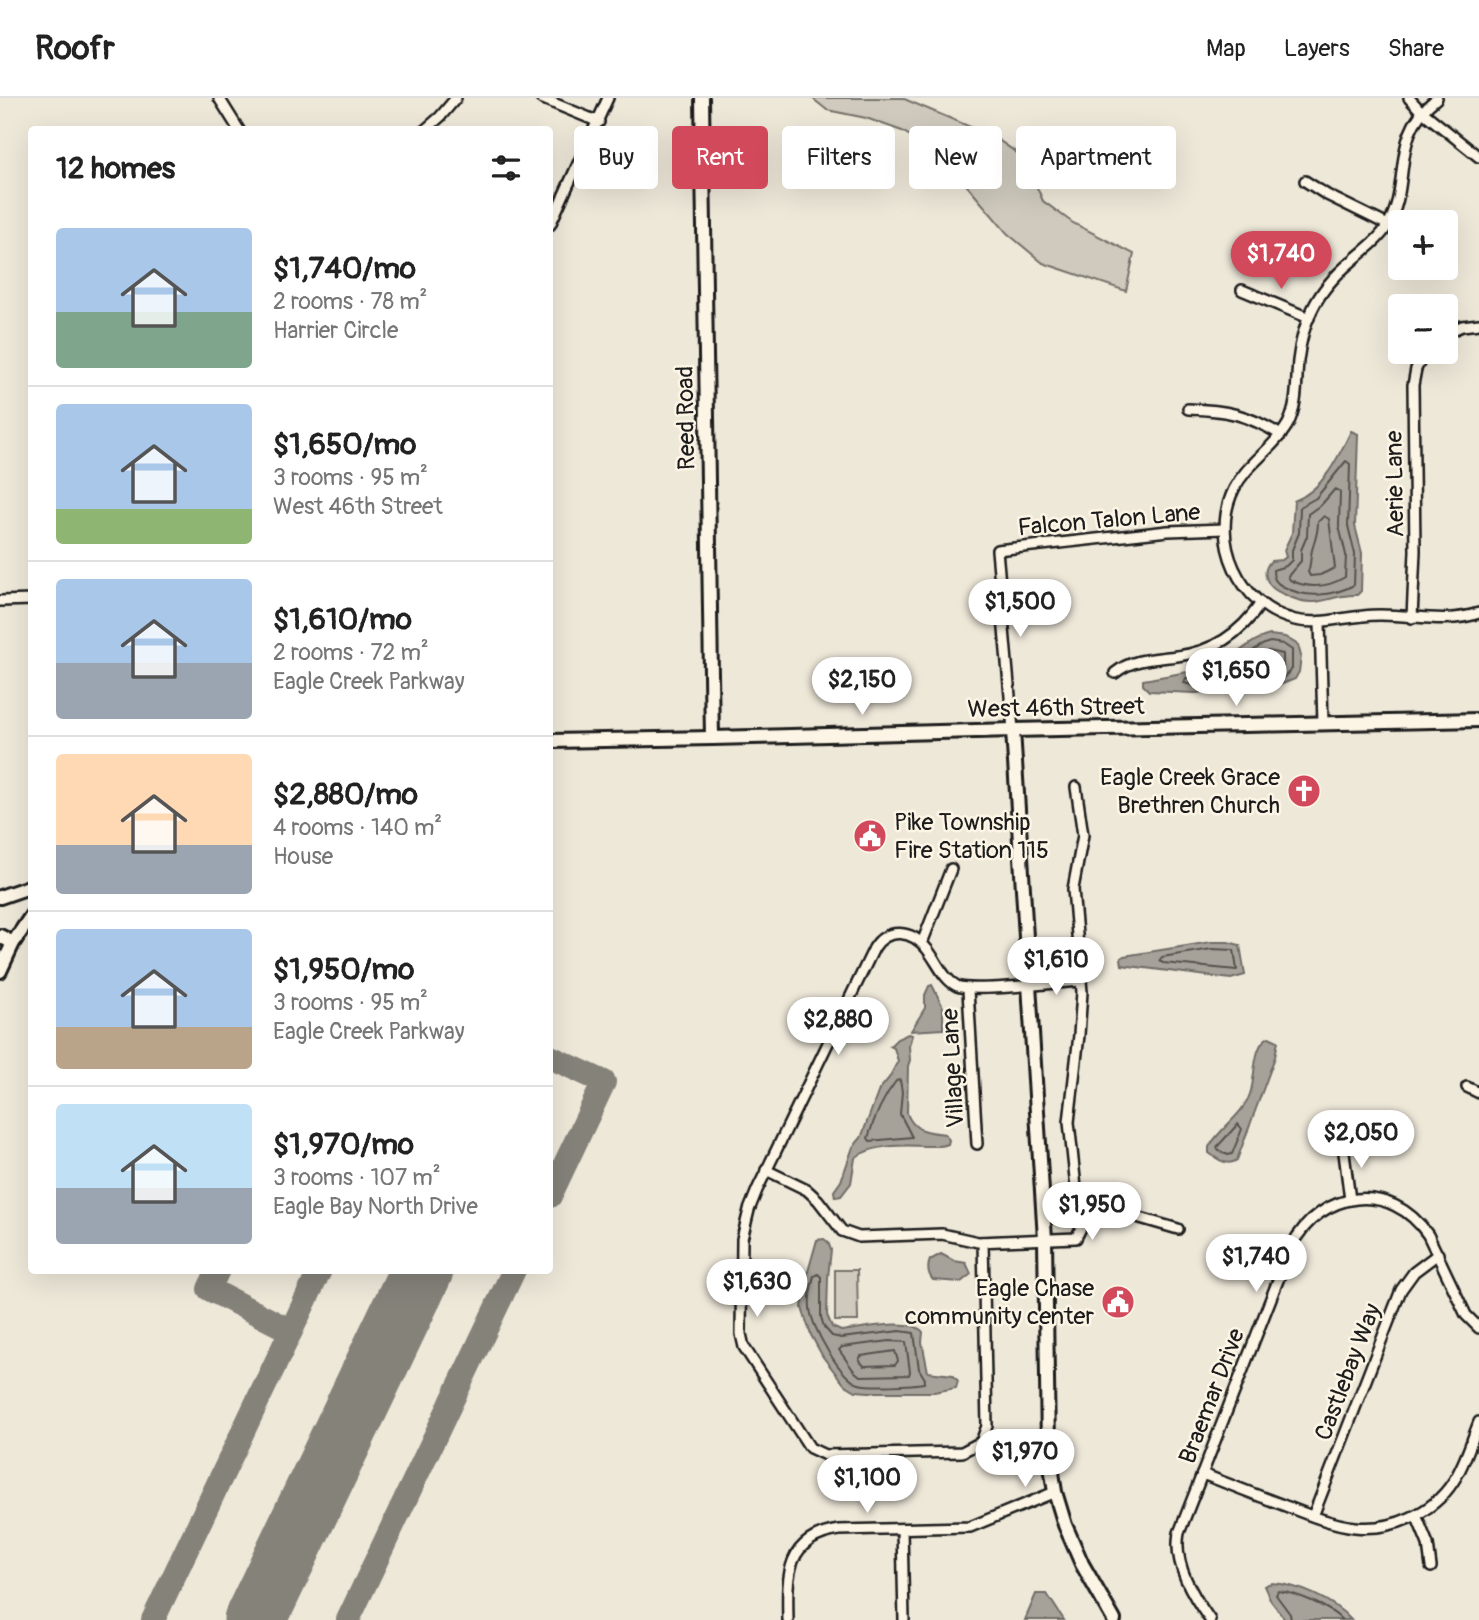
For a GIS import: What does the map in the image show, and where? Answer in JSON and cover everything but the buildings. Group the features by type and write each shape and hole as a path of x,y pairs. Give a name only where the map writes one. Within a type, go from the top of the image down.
{"main road":[{"name":"Reed Road","path":"702,98 712,738"},
{"name":"West 46th Street","path":"553,741 1479,720"},
{"path":"1013,730 1045,1238 1047,1433 1055,1492 1065,1525 1082,1564 1114,1620"},
{"path":"0,897 28,887"},
{"path":"0,971 13,943 28,921"},
{"path":"0,936 13,943"}],"street":[{"path":"219,98 236,126"},
{"path":"430,126 456,98"},
{"path":"541,98 599,121"},
{"path":"553,219 608,98"},
{"path":"1409,98 1479,158"},
{"path":"1394,210 1398,200 1406,140 1423,111 1437,98"},
{"path":"1305,181 1326,195 1388,225 1371,246 1334,277 1309,318 1299,354 1293,410 1281,435 1237,482 1227,507 1225,529 1228,554 1234,570 1246,589 1261,603 1289,618 1320,622 1368,615 1455,620 1479,613"},
{"path":"1242,290 1309,318"},
{"path":"1458,328 1479,324"},
{"name":"Aerie Lane","path":"1412,618 1415,551 1413,385 1419,364"},
{"path":"1188,410 1238,413 1281,435"},
{"name":"Falcon Talon Lane","path":"1013,730 997,550 1168,531 1225,529"},
{"path":"0,601 28,600"},
{"path":"1115,673 1142,660 1192,654 1209,648 1242,627 1261,603"},
{"path":"1320,622 1323,723"},
{"path":"766,1170 807,1190 838,1226 850,1235 862,1237 942,1234 983,1242 1077,1237 1085,1220 1078,1200 1069,1117 1080,1026 1082,981 1073,896 1074,877 1083,840 1076,787"},
{"path":"922,943 951,869"},
{"path":"983,1242 987,1426 981,1442 962,1452 828,1455 816,1452 806,1443 748,1356 742,1341 742,1239 750,1206 766,1170 876,944 894,932 905,933 922,943 948,980 968,990 1082,981"},
{"name":"Village Lane","path":"968,990 977,1144"},
{"path":"1467,1087 1479,1093"},
{"path":"1343,1145 1350,1200"},
{"path":"1078,1200 1178,1229"},
{"name":"Braemar Drive","path":"1210,1620 1183,1572 1177,1546 1180,1529 1294,1240 1308,1222 1321,1211 1350,1200 1380,1201 1404,1211 1426,1232 1466,1315 1479,1328"},
{"name":"Castlebay Way","path":"1313,1516 1401,1290 1414,1272 1438,1254"},
{"path":"1202,1474 1313,1516 1343,1525 1374,1527 1416,1515 1437,1501 1454,1481 1479,1423"},
{"path":"788,1620 788,1575 798,1551 826,1532 976,1525 1055,1492"},
{"path":"1416,1515 1428,1544 1431,1567"},
{"path":"902,1529 904,1620"}],"shaded area":[{"path":"812,98 902,98 968,126 909,126 909,135 895,126 827,110"},
{"path":"1002,143 1016,152 1016,189 1038,189 1043,201 1073,223 1134,254 1126,291 1043,263 1007,233 970,189 1002,189"},
{"path":"835,1270 857,1270 858,1321 835,1321"}],"water":[{"path":"1351,431 1358,434 1355,526 1362,553 1361,591 1357,595 1314,602 1295,599 1278,592 1270,585 1266,577 1267,567 1271,561 1286,557 1284,550 1292,533 1294,501 1321,481 1335,462"},
{"path":"1270,635 1285,637 1298,645 1301,656 1299,672 1295,679 1280,685 1195,693 1149,691 1143,685 1143,680 1193,671 1221,662"},
{"path":"1211,942 1240,945 1245,975 1231,979 1122,965 1121,958 1124,956"},
{"path":"932,985 943,1007 943,1029 911,1031 925,1008 925,995"},
{"path":"908,1034 912,1035 909,1046 907,1113 917,1127 945,1134 949,1140 948,1144 889,1146 862,1153 855,1158 851,1183 841,1196 835,1197 834,1191 841,1181 853,1147 861,1138 879,1090 898,1061 894,1048 890,1046"},
{"path":"1269,1037 1278,1041 1275,1057 1237,1160 1230,1163 1215,1158 1209,1153 1209,1147 1247,1102 1257,1054"},
{"path":"824,1239 831,1250 827,1315 832,1327 841,1331 897,1325 917,1328 923,1332 922,1342 928,1372 953,1375 958,1381 956,1388 934,1392 869,1392 856,1391 844,1384 823,1357 811,1335 802,1308 805,1282 817,1240"},
{"path":"941,1254 954,1261 966,1263 971,1274 961,1282 933,1280 929,1273 929,1263"},
{"path":"1271,1583 1292,1586 1314,1594 1335,1606 1351,1620 1286,1620 1271,1601 1264,1586"},
{"path":"1036,1594 1047,1594 1064,1620 1025,1620"}],"taxiway":[{"path":"553,1058 604,1082 553,1190"},
{"path":"216,1274 209,1289 291,1331"},
{"path":"153,1620 318,1274"},
{"path":"348,1620 512,1274"}],"runway":[{"path":"255,1620 420,1274"}],"place":[{"name":"Eagle Creek Grace Brethren Church","path":"1304,791"},
{"name":"Pike Township Fire Station 115","path":"870,836"},
{"name":"Eagle Chase community center","path":"1118,1302"}]}
